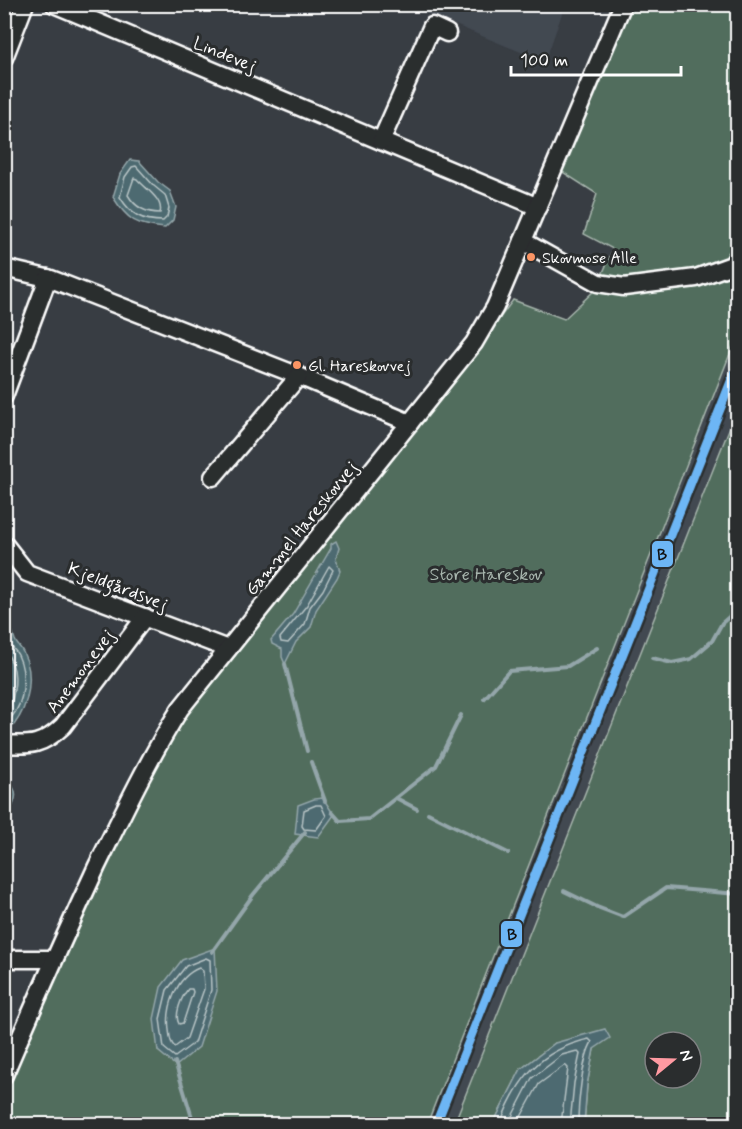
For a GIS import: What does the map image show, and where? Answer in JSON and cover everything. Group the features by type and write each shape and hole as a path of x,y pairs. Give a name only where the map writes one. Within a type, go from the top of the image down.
{"street":[{"path":"4,58 25,4"},
{"name":"Lindevej","path":"54,4 538,207"},
{"name":"Gammel Hareskovvej","path":"4,1075 54,959 120,819 158,745 180,710 474,343 495,307 623,4"},
{"path":"381,141 432,26 447,33"},
{"path":"523,241 598,283 616,287 696,278 732,265 738,256"},
{"path":"4,268 48,278 299,376 410,423"},
{"path":"4,396 48,278"},
{"path":"213,477 299,376"},
{"name":"Kjeldgårdsvej","path":"5,545 27,573 228,649"},
{"name":"Anemonevej","path":"4,744 35,744 53,736 145,617"},
{"path":"4,959 54,959"}],"shaded area":[{"path":"407,5 565,5 545,62"},
{"path":"737,336 737,409 454,1124 427,1124"}],"green space":[{"name":"Store Hareskov","path":"628,5 737,5 737,336 427,1124 5,1124 5,1094 69,943 144,784 184,718 466,364 513,300 564,319 596,289 613,249 584,234 597,194 561,171"},
{"path":"737,409 737,1124 584,1124 587,1085 594,1049 555,1043 521,1069 493,1124 454,1124"}],"water":[{"path":"130,160 139,161 158,182 170,191 176,207 173,220 165,228 140,223 128,217 113,197 120,174"},
{"path":"336,541 339,548 336,559 340,571 316,610 311,627 296,642 285,664 282,649 272,644 271,640 293,614 331,548 331,544"},
{"path":"4,609 29,670 27,699 14,725 5,723"},
{"path":"5,778 13,787 16,796 8,816 5,816"},
{"path":"323,798 334,815 318,837 295,834 298,805"},
{"path":"215,948 217,991 199,1047 176,1066 158,1051 154,1019 161,987 182,960"},
{"path":"605,1029 610,1038 594,1049 587,1085 584,1124 493,1124 521,1069 555,1043"}],"waterway":[{"path":"652,658 672,663 691,659 712,641 722,623 738,609"},
{"path":"484,699 509,671 568,666 597,648"},
{"path":"285,664 307,751"},
{"path":"332,812 340,821 369,819 436,766 461,715"},
{"path":"311,762 325,801"},
{"path":"396,798 417,809"},
{"path":"428,813 508,853"},
{"path":"212,952 253,895 305,832"},
{"path":"564,891 623,917 666,888 738,894"},
{"path":"175,1062 194,1124"}],"transit line":[{"name":"B","path":"436,1124 738,364"}],"place":[{"name":"Skovmose Alle","path":"531,257"},
{"name":"Gl. Hareskovvej","path":"297,365"}]}
